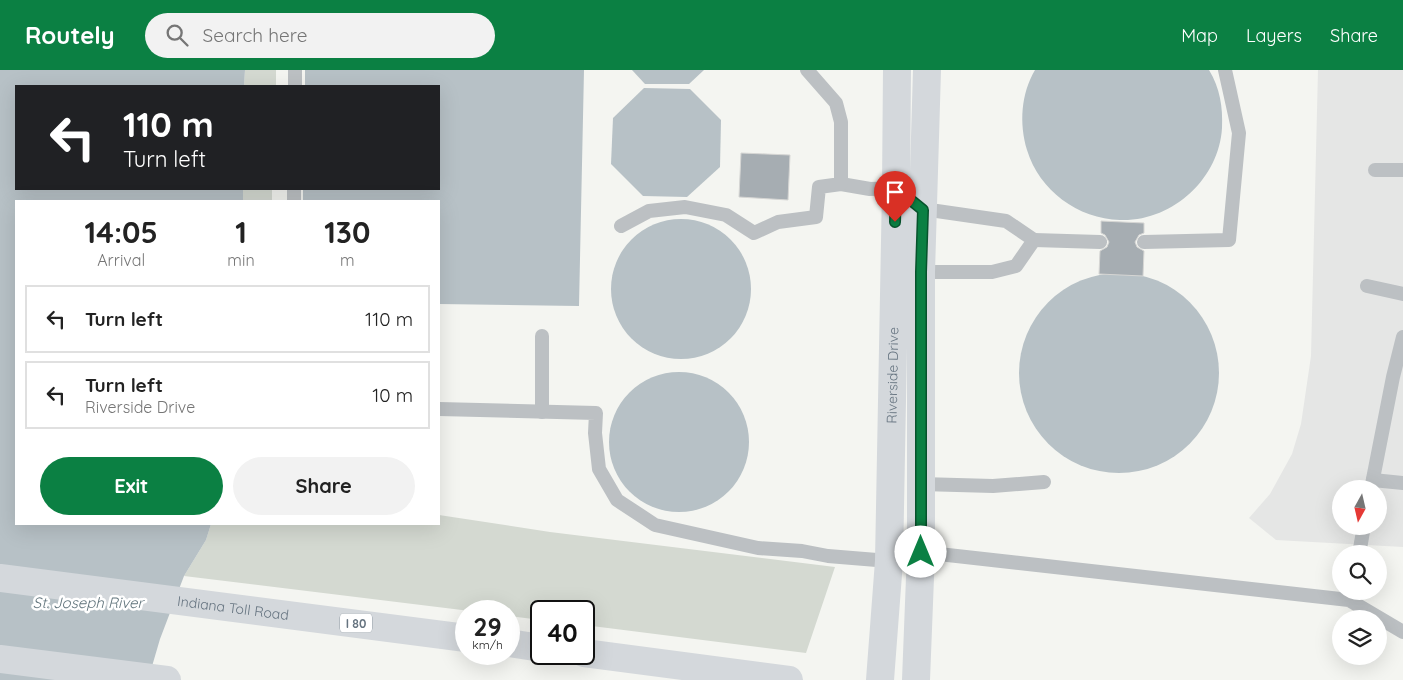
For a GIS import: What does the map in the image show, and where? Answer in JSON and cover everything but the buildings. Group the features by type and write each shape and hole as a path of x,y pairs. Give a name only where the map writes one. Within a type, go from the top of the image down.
{"main road":[{"name":"Riverside Drive","path":"880,680 888,561 897,70"},
{"name":"Riverside Drive","path":"916,680 921,552 921,272 927,70"},
{"name":"Indiana Toll Road","path":"0,578 246,608 455,636"},
{"path":"595,654 789,680"},
{"path":"0,659 167,680"}],"lane":[{"path":"295,70 295,85"},
{"path":"807,70 836,103 841,122 841,184"},
{"path":"1144,242 1229,240 1239,133 1226,70"},
{"path":"1376,170 1403,170"},
{"path":"621,226 649,211 685,207 726,215 754,233 778,222 816,217 819,187 841,184 870,188 896,188 923,210 1006,221 1034,240 1100,242"},
{"path":"894,271 992,272 1016,266 1034,240"},
{"path":"1367,286 1403,294"},
{"path":"542,336 542,412"},
{"path":"1373,480 1393,377 1403,337"},
{"path":"440,410 596,413 595,433 599,468 617,500 655,525 758,548 888,561 921,552 1332,594"},
{"path":"921,484 993,486 1044,482"},
{"path":"1388,483 1403,483"},
{"path":"1356,600 1403,632"}],"shaded area":[{"path":"245,70 276,70 276,85 244,85"},
{"path":"1318,70 1403,70 1403,547 1276,540 1249,518 1270,494 1292,454 1301,424 1311,356"},
{"path":"243,190 272,190 272,200 243,200"},
{"path":"440,515 550,532 835,567 806,653 595,626 595,600 530,600 530,619 520,617 520,600 455,600 455,609 184,576 206,540 211,525 440,525"}],"water":[{"name":"St. Joseph River","path":"0,70 245,70 244,85 15,85 15,190 243,190 243,200 15,200 15,525 211,525 206,540 184,576 160,639 148,680 0,680"},
{"path":"305,70 584,70 579,306 440,304 440,200 303,200 303,190 440,190 440,85 305,85"},
{"path":"632,70 704,70 689,84 645,84"},
{"path":"1035,70 1209,70 1218,91 1222,113 1219,147 1212,164 1202,180 1189,194 1157,214 1139,219 1120,220 1089,214 1075,208 1062,200 1041,178 1033,164 1024,140 1022,119 1024,99"},
{"path":"644,88 690,89 721,120 720,167 687,197 643,196 611,164 613,118"},
{"path":"681,219 708,225 720,231 730,240 739,250 745,262 751,289 745,316 739,328 730,338 720,347 708,353 681,359 654,353 642,347 632,338 623,328 617,316 611,289 617,262 623,250 632,240 642,231 654,225"},
{"path":"1109,273 1129,273 1148,277 1166,285 1190,302 1202,317 1215,344 1219,373 1215,402 1202,429 1190,444 1175,456 1148,469 1129,473 1109,473 1090,469 1072,461 1048,444 1036,429 1023,402 1019,383 1019,363 1023,344 1031,326 1048,302 1063,290 1090,277"},
{"path":"679,372 706,377 728,393 744,415 749,442 744,469 728,491 706,507 679,512 652,507 630,491 614,469 609,442 614,415 630,393 652,377"}],"route":[{"path":"895,222 896,188 923,210 921,272 921,552"}]}
